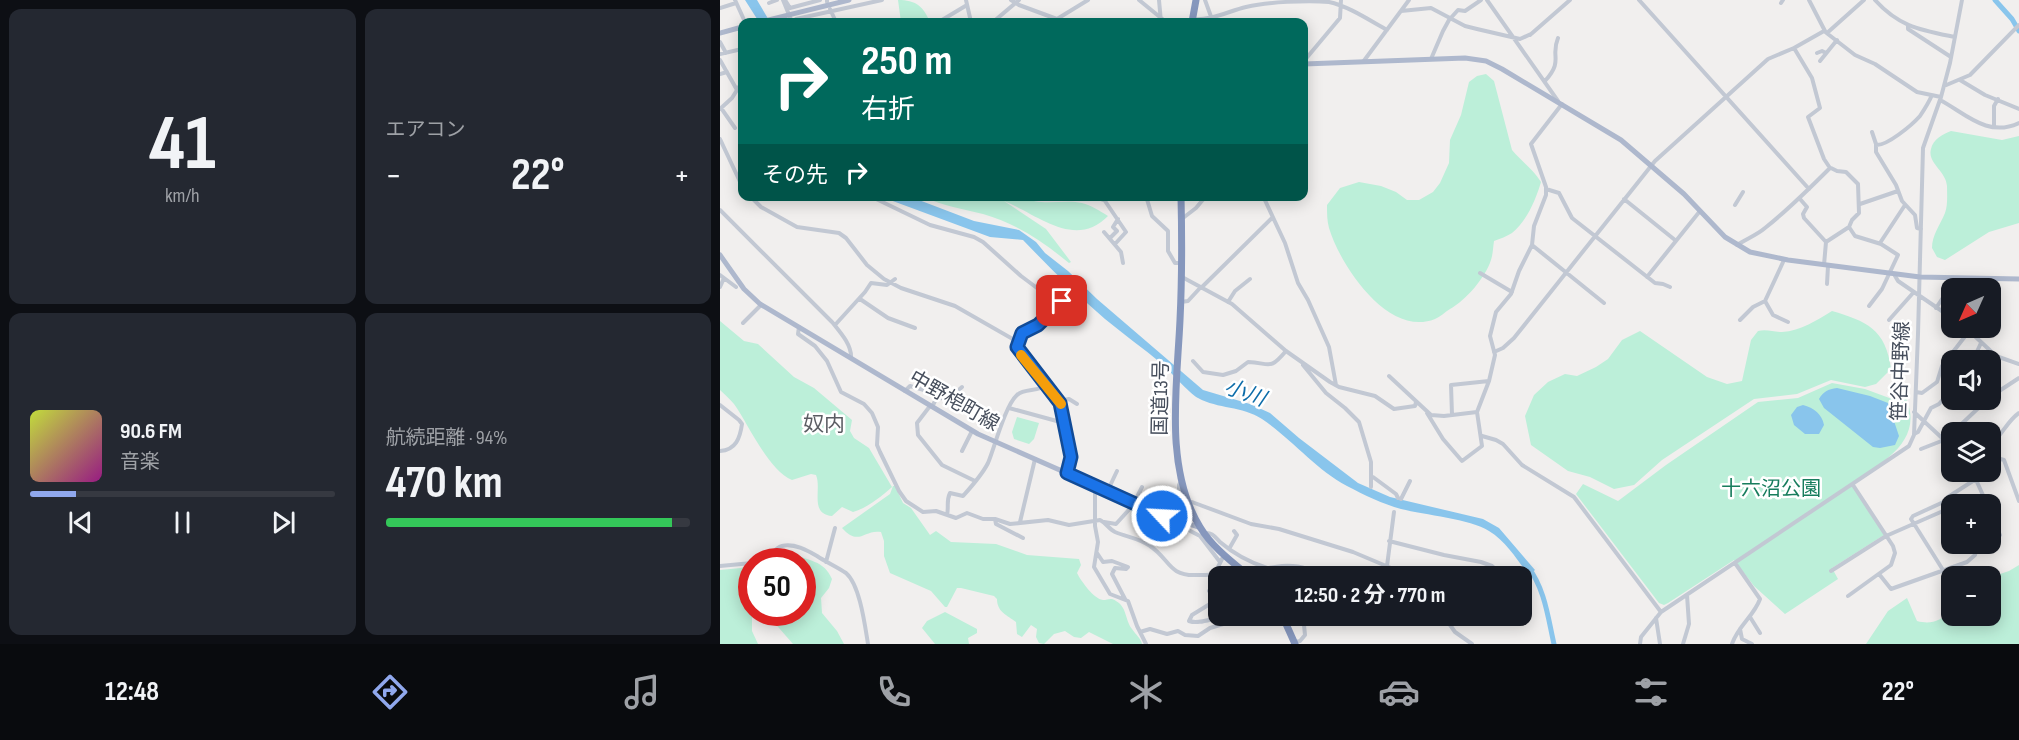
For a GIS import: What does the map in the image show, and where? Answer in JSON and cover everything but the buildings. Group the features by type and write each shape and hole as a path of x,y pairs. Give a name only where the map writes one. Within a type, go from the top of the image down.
{"highway":[{"path":"1193,18 1196,0"},
{"name":"国道13号","path":"1181,201 1177,452 1186,498 1203,531 1237,566"},
{"path":"1288,626 1298,643"}],"main road":[{"path":"780,18 849,0"},
{"path":"720,33 738,28"},
{"path":"1308,63 1465,58 1486,61 1610,132 1651,165 1721,233 1736,245 1754,254 1826,266 1941,278"},
{"name":"中野梍町線","path":"720,255 735,284 749,295 972,431 1166,517 1203,531"},
{"path":"2001,279 2019,279"}],"street":[{"path":"769,3 777,0"},
{"path":"784,0 790,8 820,0"},
{"path":"784,0 788,16"},
{"path":"800,18 882,0"},
{"path":"1011,0 1055,18"},
{"path":"1059,18 1089,0"},
{"path":"1139,0 1158,18"},
{"path":"1159,0 1161,18"},
{"path":"1205,0 1211,18"},
{"path":"1217,18 1244,8 1270,2 1318,0 1331,2 1387,30"},
{"path":"1308,58 1340,18 1341,0"},
{"path":"1363,62 1409,0"},
{"path":"1431,59 1451,18 1458,10 1465,11 1481,0"},
{"path":"1389,375 1427,413 1437,431 1460,461 1482,447 1477,412 1489,381 1494,352 1490,336 1496,312 1512,292 1532,245 1534,226 1546,195 1531,144 1560,102 1487,0"},
{"path":"1527,38 1570,0"},
{"path":"1639,0 1809,189"},
{"path":"1809,0 1826,32 1855,55 1875,64 1917,92 1940,99 1978,124 2008,127 2019,123"},
{"path":"1494,352 1515,338 1651,165 1768,59 1826,32 1864,0"},
{"path":"1875,0 1892,16 1908,25 1955,37"},
{"name":"笹谷中野線","path":"1640,644 1641,637 1661,612 1854,485 1909,446 1914,434 1916,392 1923,148 1944,86 1962,0"},
{"path":"720,8 735,2 743,18"},
{"path":"998,18 1018,2"},
{"path":"945,18 966,3 970,18"},
{"path":"1401,11 1431,8 1464,26 1513,38 1522,39 1531,34"},
{"path":"831,10 834,18"},
{"path":"1908,25 1908,29 1951,57"},
{"path":"1944,86 1970,75 2019,25"},
{"path":"1545,81 1556,65 1558,38"},
{"path":"1820,61 1836,40"},
{"path":"720,42 726,53"},
{"path":"1794,48 1808,69 1813,82 1820,108 1809,117 1824,159 1830,168 1846,172 1858,184 1859,213 1849,226 1826,242"},
{"path":"720,54 738,51"},
{"path":"1817,53 1822,51 1826,53"},
{"path":"720,60 737,90 732,99 721,107 735,128"},
{"path":"720,74 727,72"},
{"path":"1960,80 1985,95 2019,109"},
{"path":"1876,145 1889,141 1909,126 1920,116 1932,95"},
{"path":"1994,127 1994,106 1998,99"},
{"path":"1872,132 1876,152 1905,205 1915,215 1917,228 1921,229"},
{"path":"720,139 738,177"},
{"path":"1736,245 1765,228 1800,199 1830,168"},
{"path":"1546,189 1559,193 1572,218 1655,283 1670,287"},
{"path":"1860,204 1898,191"},
{"path":"1735,205 1743,192"},
{"path":"1624,199 1675,240"},
{"path":"1800,199 1807,206 1803,216 1826,242 1827,284"},
{"path":"755,201 761,207 797,227 839,233 846,238 872,271 890,283 955,306 1018,342"},
{"path":"880,201 930,225 974,237 983,242 1020,276 1041,291 1062,301 1038,325 1023,332 1018,342 1019,351 1059,401 1071,457 1067,473"},
{"path":"1106,201 1126,233 1115,244"},
{"path":"1148,201 1152,216 1168,231 1168,252 1174,262 1181,263"},
{"path":"1181,220 1202,201"},
{"path":"1265,201 1285,243 1298,283 1329,347 1336,385"},
{"path":"1880,243 1905,205"},
{"path":"720,210 835,325 844,337 852,354 851,358"},
{"path":"1647,277 1700,211"},
{"path":"1180,302 1187,302 1272,218"},
{"path":"1110,238 1117,231 1113,227 1118,219"},
{"path":"1849,226 1855,236 1880,243 1898,255 1892,273 1869,306"},
{"path":"1104,232 1122,255 1123,263"},
{"path":"1532,245 1604,303"},
{"path":"1740,320 1753,307 1765,301 1785,260"},
{"path":"1480,273 1512,292"},
{"path":"1892,273 1898,281 1941,311"},
{"path":"720,287 722,277 735,284"},
{"path":"1181,277 1228,302 1264,330 1286,351 1336,385 1370,393 1394,409 1414,406 1416,402"},
{"path":"835,325 872,283 887,285 895,279"},
{"path":"1228,302 1233,294 1250,279"},
{"path":"1889,320 1913,292"},
{"path":"860,298 888,318 915,328"},
{"path":"1936,308 1941,300"},
{"path":"1765,301 1773,315 1788,322"},
{"path":"743,323 749,320 762,304"},
{"path":"799,327 798,334 815,346 827,362 841,392 864,404 872,412 878,427 877,445 880,452 906,501 923,512 936,511 956,518 967,513 983,519 995,519 1010,524 1048,520 1069,525 1094,520 1116,524 1136,504 1142,487"},
{"path":"1916,392 1922,393 1937,382 1942,366 1964,338"},
{"path":"1977,338 1996,356 2019,364"},
{"path":"1978,350 1981,343"},
{"path":"1193,361 1203,372 1223,375 1236,371 1248,362 1268,366 1286,351"},
{"path":"1301,362 1326,393 1358,420 1370,457 1373,476 1371,487"},
{"path":"2001,390 2019,378"},
{"path":"1452,415 1451,385 1489,381"},
{"path":"905,391 910,386 924,390 928,383"},
{"path":"948,515 946,501 950,492 963,496 987,465 1018,394 1039,390 1047,385"},
{"path":"962,387 951,397 943,400 937,397 917,423 918,435 945,467 975,481"},
{"path":"1059,401 1069,399 1077,404"},
{"path":"1914,434 1918,432 1932,408 1941,402"},
{"path":"720,405 742,424 740,437 736,443 729,449 720,451"},
{"path":"1010,408 1064,423"},
{"path":"1964,422 1976,410"},
{"path":"1427,413 1452,415 1477,412"},
{"path":"1914,412 1941,437"},
{"path":"2001,436 2019,413"},
{"path":"962,451 972,431"},
{"path":"1482,436 1503,444 1521,465 1574,497 1661,612"},
{"path":"1921,449 1941,441"},
{"path":"1020,522 1035,459"},
{"path":"2001,459 2004,460 2019,501"},
{"path":"1108,490 1117,471"},
{"path":"1373,476 1399,498 1410,480"},
{"path":"1179,498 1179,484 1182,480"},
{"path":"1953,494 1971,482"},
{"path":"1095,484 1094,520 1098,542 1094,567 1111,595 1125,599"},
{"path":"1848,596 1891,565 1894,558 1893,546 1854,485"},
{"path":"1159,501 1161,495"},
{"path":"1136,504 1179,498 1185,500"},
{"path":"1192,502 1251,524 1279,529 1349,550 1387,566 1394,512"},
{"path":"1941,506 1913,516 1911,519 1941,566"},
{"path":"1831,571 1886,536 1941,512"},
{"path":"1157,534 1166,517"},
{"path":"995,519 996,524 1023,538"},
{"path":"1173,519 1175,523 1200,536 1224,555 1261,566"},
{"path":"1104,522 1114,531 1129,535 1150,546 1179,573 1208,576"},
{"path":"826,562 835,528"},
{"path":"1218,566 1238,535 1234,531"},
{"path":"1389,541 1492,566"},
{"path":"777,548 782,546 794,548"},
{"path":"1097,553 1103,562 1112,561 1128,567 1126,569 1115,568 1112,574 1129,603 1146,644"},
{"path":"1957,566 1967,562 1974,554"},
{"path":"816,556 846,573 854,584 868,644"},
{"path":"1732,644 1740,628 1759,603 1760,596 1735,563"},
{"path":"720,566 738,564"},
{"path":"1879,574 1891,589 1941,572"},
{"path":"1683,644 1689,624 1687,595"},
{"path":"1208,605 1192,615 1190,621 1197,623 1208,619"},
{"path":"1750,616 1760,633"},
{"path":"1656,618 1660,644"},
{"path":"1140,632 1150,629 1167,634 1178,631 1185,635 1198,636 1216,626"},
{"path":"1298,643 1305,635 1304,626"},
{"path":"1451,626 1455,632 1472,644"},
{"path":"1740,628 1742,639 1752,644"}],"green space":[{"path":"898,0 910,1 918,5 928,18 900,18"},
{"path":"1486,74 1494,81 1512,150 1538,177 1541,182 1539,189 1530,209 1517,228 1494,241 1492,258 1488,267 1480,281 1462,300 1435,319 1417,322 1400,318 1368,294 1355,278 1329,228 1327,205 1340,188 1359,182 1381,186 1396,192 1407,200 1419,200 1433,192 1449,163 1450,140 1461,115 1469,82 1477,76"},
{"path":"1951,131 2002,140 2019,136 2019,223 1989,232 1945,260 1937,257 1932,243 1946,210 1947,186 1944,176 1930,154 1936,140"},
{"path":"935,201 1004,201 1046,229 1071,262 1069,263 1039,240 1018,228 983,214"},
{"path":"1004,201 1082,203 1108,216 1095,226 1082,230 1069,230"},
{"path":"1832,311 1864,323 1879,336 1884,344 1891,369 1876,384 1865,387 1831,380 1797,394 1754,399 1662,460 1634,485 1614,489 1590,477 1568,471 1531,445 1525,416 1534,395 1548,382 1565,374 1577,376 1596,367 1608,359 1622,340 1640,331 1707,377 1727,384 1742,381 1751,340 1758,331 1796,330"},
{"path":"720,321 744,341 758,344 794,377 814,388 852,420 850,431 854,438 869,448 892,487 863,508 853,512 842,507 832,516 825,514 818,506 816,475 811,474 792,480 783,475 767,457 734,404 720,390"},
{"name":"十六沼公園","path":"1832,383 1865,389 1892,399 1904,394 1908,404 1910,420 1908,433 1902,443 1883,462 1851,483 1884,535 1832,568 1838,579 1785,614 1754,586 1734,560 1668,603 1664,605 1659,603 1576,494 1583,484 1618,501 1758,402 1798,398"},
{"path":"1017,417 1039,423 1034,439 1029,444 1014,439 1012,432"},
{"path":"893,486 903,503 911,508 930,535 936,531 951,542 996,544 1027,555 1079,559 1081,565 1077,573 1085,585 1099,599 1113,599 1120,604 1142,644 1113,644 1089,632 1081,638 1074,637 1065,631 1054,634 1044,644 1039,643 1036,637 1037,629 1031,625 1022,637 1017,634 1016,622 1001,610 994,596 957,588 945,607 931,591 890,573 884,556 884,541 881,532 857,537 848,534 842,528 890,494"},
{"path":"816,563 825,568 832,579 829,588 821,598 822,613 837,631 844,644 793,644 777,626 816,626"},
{"path":"2019,565 2019,644 1866,644 1888,611 1907,598 1917,621 1936,621 1941,618 1941,626 2001,626 2001,574"},
{"path":"738,568 738,626 752,626 758,644 720,644 720,570"},
{"path":"945,612 977,629 977,633 968,638 969,644 935,644 922,628 927,621"}],"water":[{"path":"745,0 757,0 768,18 756,18"},
{"path":"893,201 922,201 974,221 1019,230 1036,242 1045,253 1203,390 1250,404 1270,413 1358,483 1390,497 1483,519 1499,528 1532,566 1522,566 1506,545 1489,531 1459,520 1387,505 1367,496 1324,471 1262,419 1198,398 1162,364 1094,310 1023,240 990,237"},
{"path":"1837,388 1888,403 1899,436 1895,445 1873,447 1824,408 1819,399 1826,391"},
{"path":"1803,405 1814,410 1821,418 1824,425 1819,434 1805,434 1794,425 1791,415 1797,407"}],"waterway":[{"path":"1995,0 2012,19 2019,31"},
{"name":"小川","path":"1532,573 1542,594 1554,644"}],"slow traffic":[{"path":"1021,355 1061,404"}],"district":[{"name":"奴内","path":"824,424"}],"route":[{"path":"1062,301 1037,327 1022,333 1017,347 1060,403 1068,433 1071,457 1067,473 1162,516"}]}
